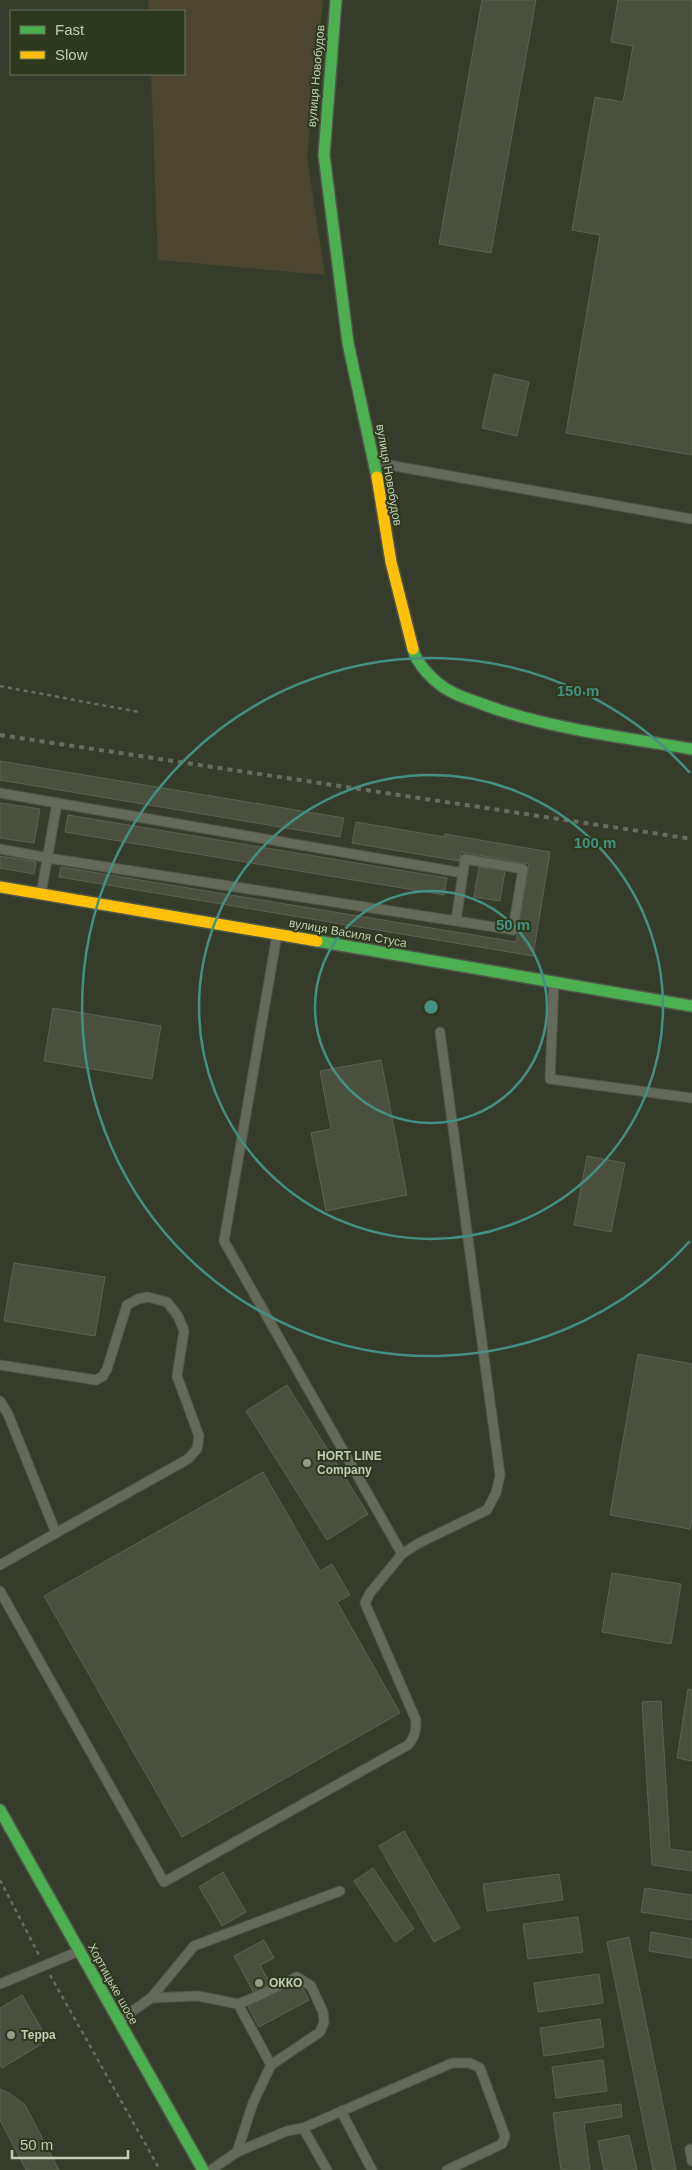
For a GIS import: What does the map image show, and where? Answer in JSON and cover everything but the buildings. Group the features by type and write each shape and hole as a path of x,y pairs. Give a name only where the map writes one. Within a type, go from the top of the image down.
{"street":[{"name":"вулиця Новобудов","path":"336,0 324,155 348,343 375,462 391,562 414,655 430,675 449,691 497,710 546,724 692,749"},
{"name":"вулиця Василя Стуса","path":"0,887 692,1006"},
{"name":"Хортицьке шосе","path":"0,1810 203,2170"}],"lane":[{"path":"375,462 692,519"},
{"path":"0,793 463,873"},
{"path":"41,894 57,803"},
{"path":"0,850 48,858 514,930 523,868 465,859 456,921"},
{"path":"277,935 224,1240 402,1554"},
{"path":"554,982 550,1079 692,1098"},
{"path":"0,1591 164,1882 408,1745 413,1740 416,1720 365,1603 370,1593 402,1554 419,1543 487,1510 496,1494 500,1475 440,1032"},
{"path":"0,1366 96,1380 102,1376 106,1369 127,1304 148,1297 167,1302 178,1316 184,1330 178,1376 199,1436 197,1449 188,1459 0,1565"},
{"path":"0,1401 8,1414 56,1533"},
{"path":"118,2021 151,1998 194,1946 340,1891"},
{"path":"0,1984 80,1951"},
{"path":"151,1998 198,1996 238,2004 297,1977 311,1986 323,2012 324,2022 320,2032 270,2066 253,2104 237,2152"},
{"path":"238,2004 270,2066"},
{"path":"211,2170 237,2152 287,2130 303,2128 452,2063 470,2062 480,2068 504,2136 502,2144 447,2170"},
{"path":"341,2112 372,2170"},
{"path":"303,2128 327,2170"},
{"path":"690,2149 692,2161"}],"path":[{"path":"0,686 139,712"},
{"path":"0,1880 45,1966 160,2170"}],"shaded area":[{"path":"148,0 323,0 307,157 325,275 158,260 151,75 185,75 185,10 149,10"}],"railway":[{"path":"0,735 692,839"}],"traffic: fast":[{"path":"336,0 324,155 348,343 377,477"},
{"path":"413,649 422,667 439,684 458,695 507,713 559,726 692,749"},
{"path":"317,941 692,1006"},
{"path":"0,1810 203,2170"}],"traffic: slow":[{"path":"377,477 391,562 413,649"},
{"path":"0,887 317,941"}],"place":[{"name":"HORT LINE Company","path":"307,1463"},
{"name":"ОККО","path":"259,1983"},
{"name":"Терра","path":"11,2035"}]}
